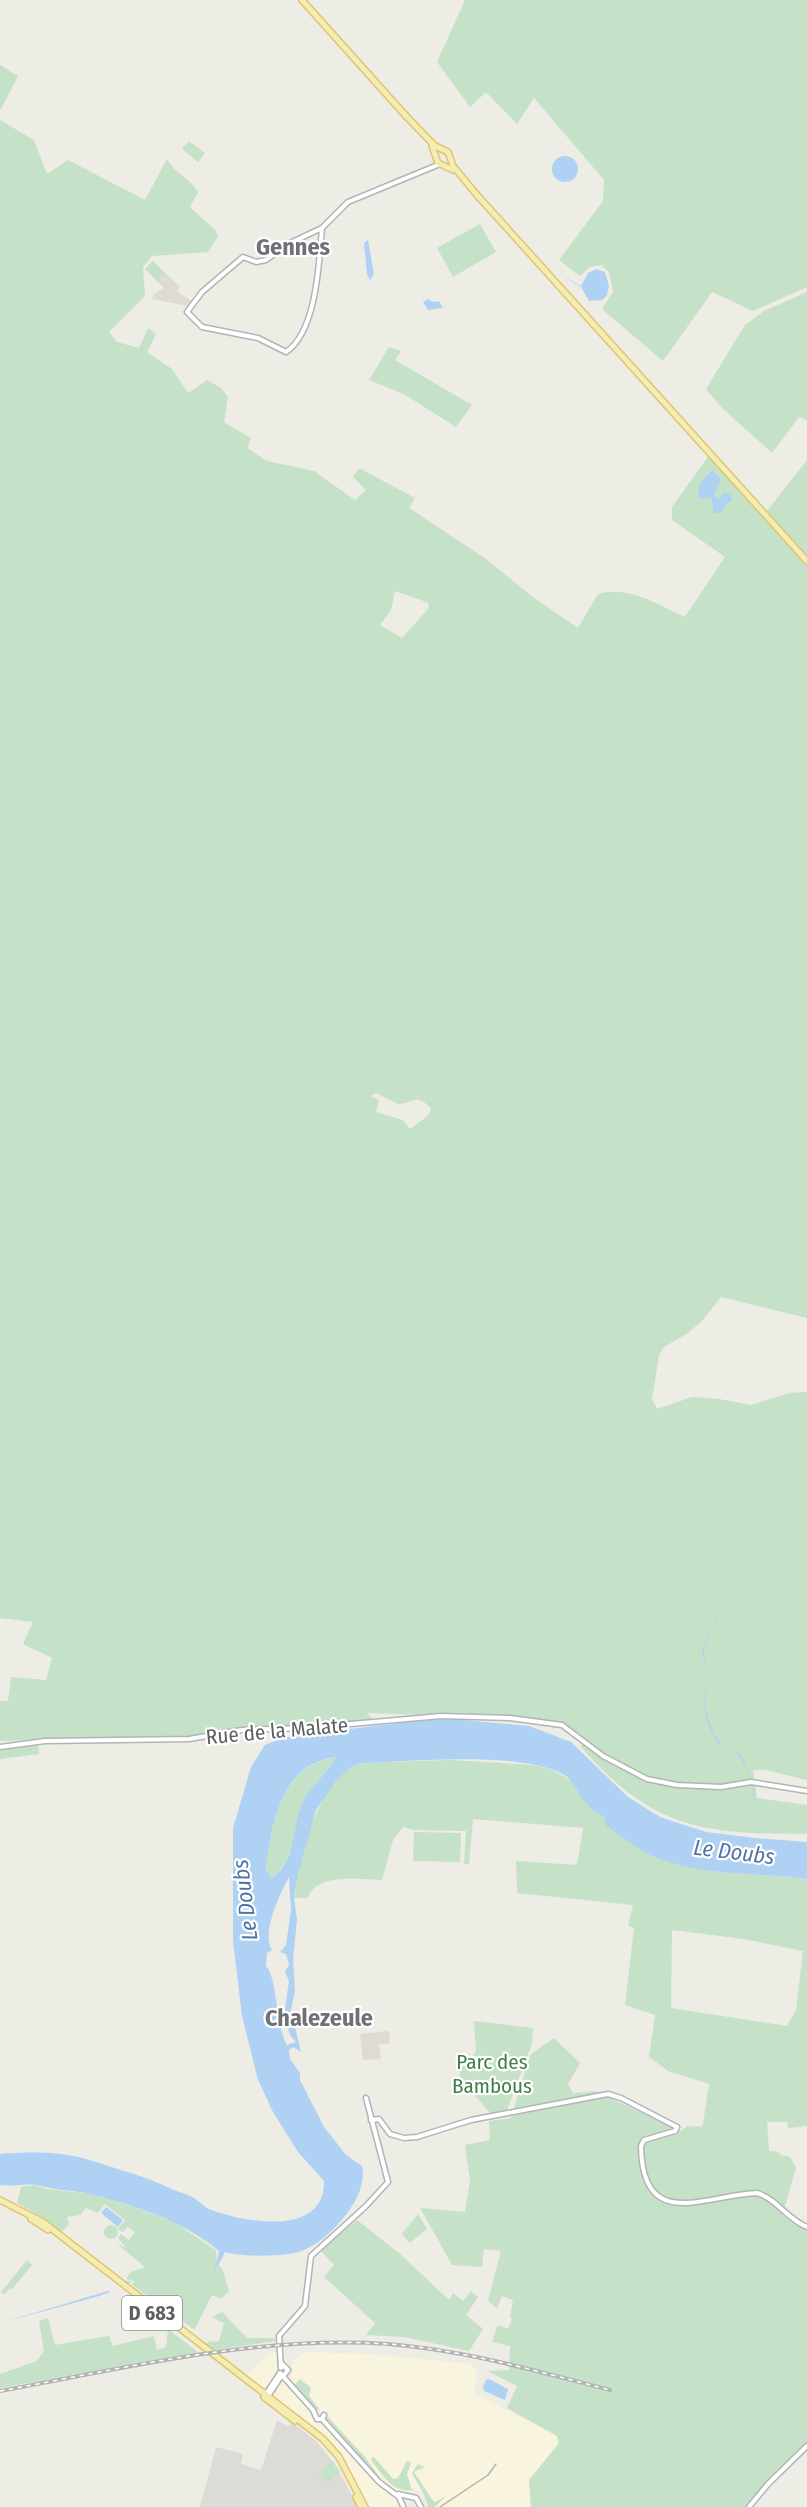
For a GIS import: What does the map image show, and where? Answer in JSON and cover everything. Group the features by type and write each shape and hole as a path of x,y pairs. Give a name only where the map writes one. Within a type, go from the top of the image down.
{"main road":[{"path":"302,0 405,115 435,146 449,153 442,161"},
{"path":"405,115 442,161 477,195 807,561"},
{"path":"442,150 442,161"},
{"name":"D 683","path":"0,2202 40,2225 269,2396 328,2443 363,2507"},
{"name":"D 683","path":"0,2202 34,2217 63,2237 269,2396 326,2446 363,2507"},
{"path":"40,2225 63,2237"},
{"path":"95,2268 111,2276"}],"street":[{"path":"322,228 316,282 301,338 286,352 258,338 202,327 187,312 202,292 243,257 256,262 269,259 296,239 322,228 351,200 442,161"},
{"name":"Rue de la Malate","path":"0,1747 45,1741 189,1739 242,1730 306,1728 441,1716 510,1718 562,1725 603,1756 647,1779 677,1785 721,1787 752,1782 807,1791"},
{"path":"371,2120 379,2119 390,2134 410,2138 471,2120 608,2094 677,2127 675,2131 647,2139 641,2146 648,2182 662,2198 681,2205 757,2193 771,2199 787,2216 807,2227"},
{"path":"366,2098 385,2180 366,2206 311,2256 305,2306 280,2334 280,2358 288,2381 316,2414 323,2413 322,2419 375,2478 397,2495 403,2506 408,2498"},
{"path":"269,2396 283,2372"},
{"path":"269,2396 274,2383 283,2372"},
{"path":"259,2390 274,2383"},
{"path":"749,2507 768,2484 807,2446"},
{"path":"375,2478 408,2498 418,2499 421,2507"}],"shaded area":[{"path":"153,261 180,287 177,291 191,301 188,306 152,299 154,294 164,288 145,269"},
{"path":"390,2032 389,2044 379,2044 381,2059 363,2060 360,2034"},
{"path":"277,2352 276,2372 266,2387 261,2388 245,2378 268,2353"},
{"path":"306,2352 369,2354 471,2364 477,2370 474,2393 557,2436 559,2444 529,2480 531,2507 429,2507 428,2500 421,2491 412,2489 404,2491 398,2498 400,2507 368,2507 337,2451 327,2439 274,2396 282,2381 288,2385 292,2381 291,2366 298,2356"},
{"path":"277,2420 288,2427 292,2422 316,2441 333,2462 359,2507 200,2507 216,2447 243,2454 241,2464 261,2470"}],"green space":[{"path":"465,0 807,0 807,287 753,311 712,292 663,361 602,309 613,292 609,272 601,265 590,267 580,276 559,260 603,201 604,180 534,98 517,124 486,92 470,107 437,62"},
{"path":"0,65 18,76 0,111"},
{"path":"0,120 34,140 47,174 68,160 145,200 167,159 173,168 195,187 198,192 190,207 216,231 218,236 208,252 152,256 143,267 145,296 109,332 117,342 139,348 148,328 156,334 147,352 172,369 188,393 207,380 221,388 228,397 224,422 251,438 247,448 267,461 314,471 355,500 366,490 353,477 359,468 415,498 409,508 486,559 534,598 578,628 598,594 610,592 632,594 685,617 725,557 672,520 672,507 710,454 807,565 807,1318 721,1297 702,1321 688,1333 664,1347 659,1355 652,1399 657,1409 692,1397 751,1405 790,1393 807,1392 807,1780 766,1770 753,1770 757,1798 807,1805 807,1834 770,1834 708,1828 656,1811 607,1774 581,1747 583,1736 566,1726 558,1728 511,1718 367,1713 373,1720 226,1731 196,1736 0,1741 0,1701 8,1701 11,1677 46,1680 52,1658 23,1644 33,1622 0,1618","holes":["395,591 429,603 428,609 402,638 380,625 391,610","376,1093 398,1104 421,1100 431,1108 429,1115 410,1129 403,1120 376,1112 379,1100 371,1096"]},
{"path":"189,141 205,153 198,162 182,149"},
{"path":"480,224 496,252 453,277 437,248"},
{"path":"153,261 165,273 157,281 145,269"},
{"path":"807,292 807,420 799,417 772,453 722,408 706,389 745,325 764,311"},
{"path":"389,347 401,351 395,360 472,405 456,427 404,394 369,380"},
{"path":"807,460 807,556 767,511"},
{"path":"38,1744 39,1754 0,1759 0,1749"},
{"path":"337,1757 307,1796 290,1853 280,1871 272,1878 266,1871 268,1853 271,1834 282,1799 291,1784 303,1771 318,1762"},
{"path":"450,1760 533,1765 552,1770 574,1782 586,1804 604,1817 606,1826 649,1854 685,1867 807,1879 807,2126 788,2128 787,2122 767,2122 769,2151 790,2157 796,2168 784,2209 794,2219 807,2225 807,2443 771,2478 747,2507 531,2507 529,2480 559,2443 557,2436 507,2408 517,2386 487,2371 509,2370 510,2346 492,2342 498,2325 508,2329 512,2319 510,2317 513,2300 502,2296 497,2308 488,2301 501,2251 484,2249 482,2267 452,2265 420,2208 465,2212 470,2181 465,2145 490,2140 489,2121 511,2118 530,2055 554,2038 580,2063 568,2084 573,2093 595,2091 681,2131 687,2126 701,2127 703,2124 709,2084 668,2071 649,2057 655,2015 625,2005 634,1928 628,1926 633,1905 517,1893 516,1861 577,1865 583,1828 473,1819 469,1864 464,1864 466,1831 413,1830 403,1827 393,1840 382,1880 329,1881 320,1884 308,1898 294,1898 297,1875 317,1811 335,1783 346,1771 360,1763","holes":["672,1930 744,1939 803,1951 796,2010 787,2026 671,2008"]},
{"path":"414,1832 461,1833 460,1862 413,1861"},
{"name":"Parc des Bambous","path":"474,2021 533,2028 532,2044 507,2110 491,2114 460,2078 459,2070 476,2052"},
{"path":"35,2185 47,2189 93,2194 175,2223 216,2250 217,2262 223,2271 229,2291 221,2299 212,2295 195,2329 192,2328 132,2285 134,2281 126,2279 131,2272 145,2267 116,2243 126,2248 118,2238 121,2234 129,2240 135,2232 128,2227 122,2232 118,2229 125,2220 105,2204 98,2213 86,2208 80,2215 67,2217 69,2225 61,2232 37,2214 17,2203 21,2187"},
{"path":"418,2214 427,2229 410,2243 402,2234"},
{"path":"357,2220 400,2254 449,2300 453,2293 463,2301 471,2291 478,2297 466,2315 483,2329 469,2351 404,2337 366,2335 375,2323 324,2277 334,2265 320,2250"},
{"path":"111,2225 116,2227 118,2232 116,2237 111,2239 106,2237 104,2232 106,2227"},
{"path":"27,2260 32,2265 4,2295 1,2292"},
{"path":"222,2312 247,2338 274,2338 276,2341 213,2350 204,2346 208,2342 219,2341 224,2323 212,2317"},
{"path":"48,2318 55,2345 109,2336 113,2346 154,2336 157,2350 166,2347 168,2329 199,2353 0,2388 0,2374 37,2361 44,2351 39,2321"},
{"path":"300,2379 311,2388 309,2396 320,2410 315,2409 294,2385"},
{"path":"325,2417 328,2417 364,2456 384,2483 376,2478"},
{"path":"373,2456 393,2479 398,2478 407,2461 411,2462 407,2474 412,2490 399,2489 388,2482 371,2460"},
{"path":"330,2462 333,2462 340,2472 328,2483 319,2475"},
{"path":"418,2464 425,2467 414,2472 434,2502 445,2497 435,2507 428,2507 424,2494 412,2473"}],"water":[{"path":"565,156 574,160 578,169 574,178 565,182 556,178 552,169 556,160"},
{"path":"368,240 374,274 370,280 367,274 364,243"},
{"path":"596,269 605,272 609,286 607,295 602,300 589,301 581,287 557,273 581,286 588,273"},
{"path":"428,299 432,302 439,301 443,308 428,310 423,302"},
{"path":"712,470 721,479 714,495 719,499 724,493 731,495 732,501 725,505 721,513 714,513 711,498 701,499 698,494 700,484"},
{"path":"729,1597 705,1647 706,1667 703,1650"},
{"path":"706,1678 705,1704 709,1722 725,1748 718,1742 712,1732 705,1714 704,1705"},
{"name":"Le Doubs","path":"451,1719 529,1726 571,1742 628,1797 660,1817 706,1832 807,1842 807,1879 726,1873 685,1867 648,1854 606,1826 604,1817 588,1805 568,1778 545,1767 521,1762 465,1759 360,1763 350,1768 336,1781 316,1810 298,1874 294,1898 297,1919 293,1960 295,1990 291,2010 301,2052 293,2047 289,2050 290,2059 300,2073 300,2080 324,2127 346,2155 362,2166 363,2178 360,2191 335,2228 313,2246 302,2251 264,2256 225,2252 219,2264 217,2262 219,2251 176,2223 160,2216 81,2192 31,2184 0,2185 0,2154 43,2153 75,2156 135,2174 191,2196 211,2210 243,2219 280,2221 297,2218 311,2211 321,2199 324,2181 298,2152 273,2112 258,2080 242,2016 233,1941 233,1828 251,1767 265,1745 298,1735 426,1720","holes":["336,1757 305,1798 286,1862 272,1878 266,1870 268,1852 282,1799 291,1784 303,1771 317,1762","289,1877 291,1910 286,1945 280,1952 286,1954 289,1965 285,1972 289,1981 284,2015 290,2035 296,2042 287,2045 283,2037 270,1972 266,1966 267,1953 272,1950 269,1943 270,1924"]},
{"path":"106,2207 123,2220 118,2227 101,2213"},
{"path":"110,2292 96,2297 0,2323"},
{"path":"489,2379 508,2389 505,2400 484,2391 483,2387"}],"waterway":[{"path":"215,2268 218,2261"},
{"path":"124,2282 130,2282"}],"tram line":[{"path":"440,2507 488,2475 496,2464"}],"railway":[{"path":"0,2391 192,2356 290,2344 339,2342 388,2344 444,2351 500,2362 610,2390"}],"district":[{"name":"Gennes","path":"293,247"},
{"name":"Chalezeule","path":"319,2018"}]}
